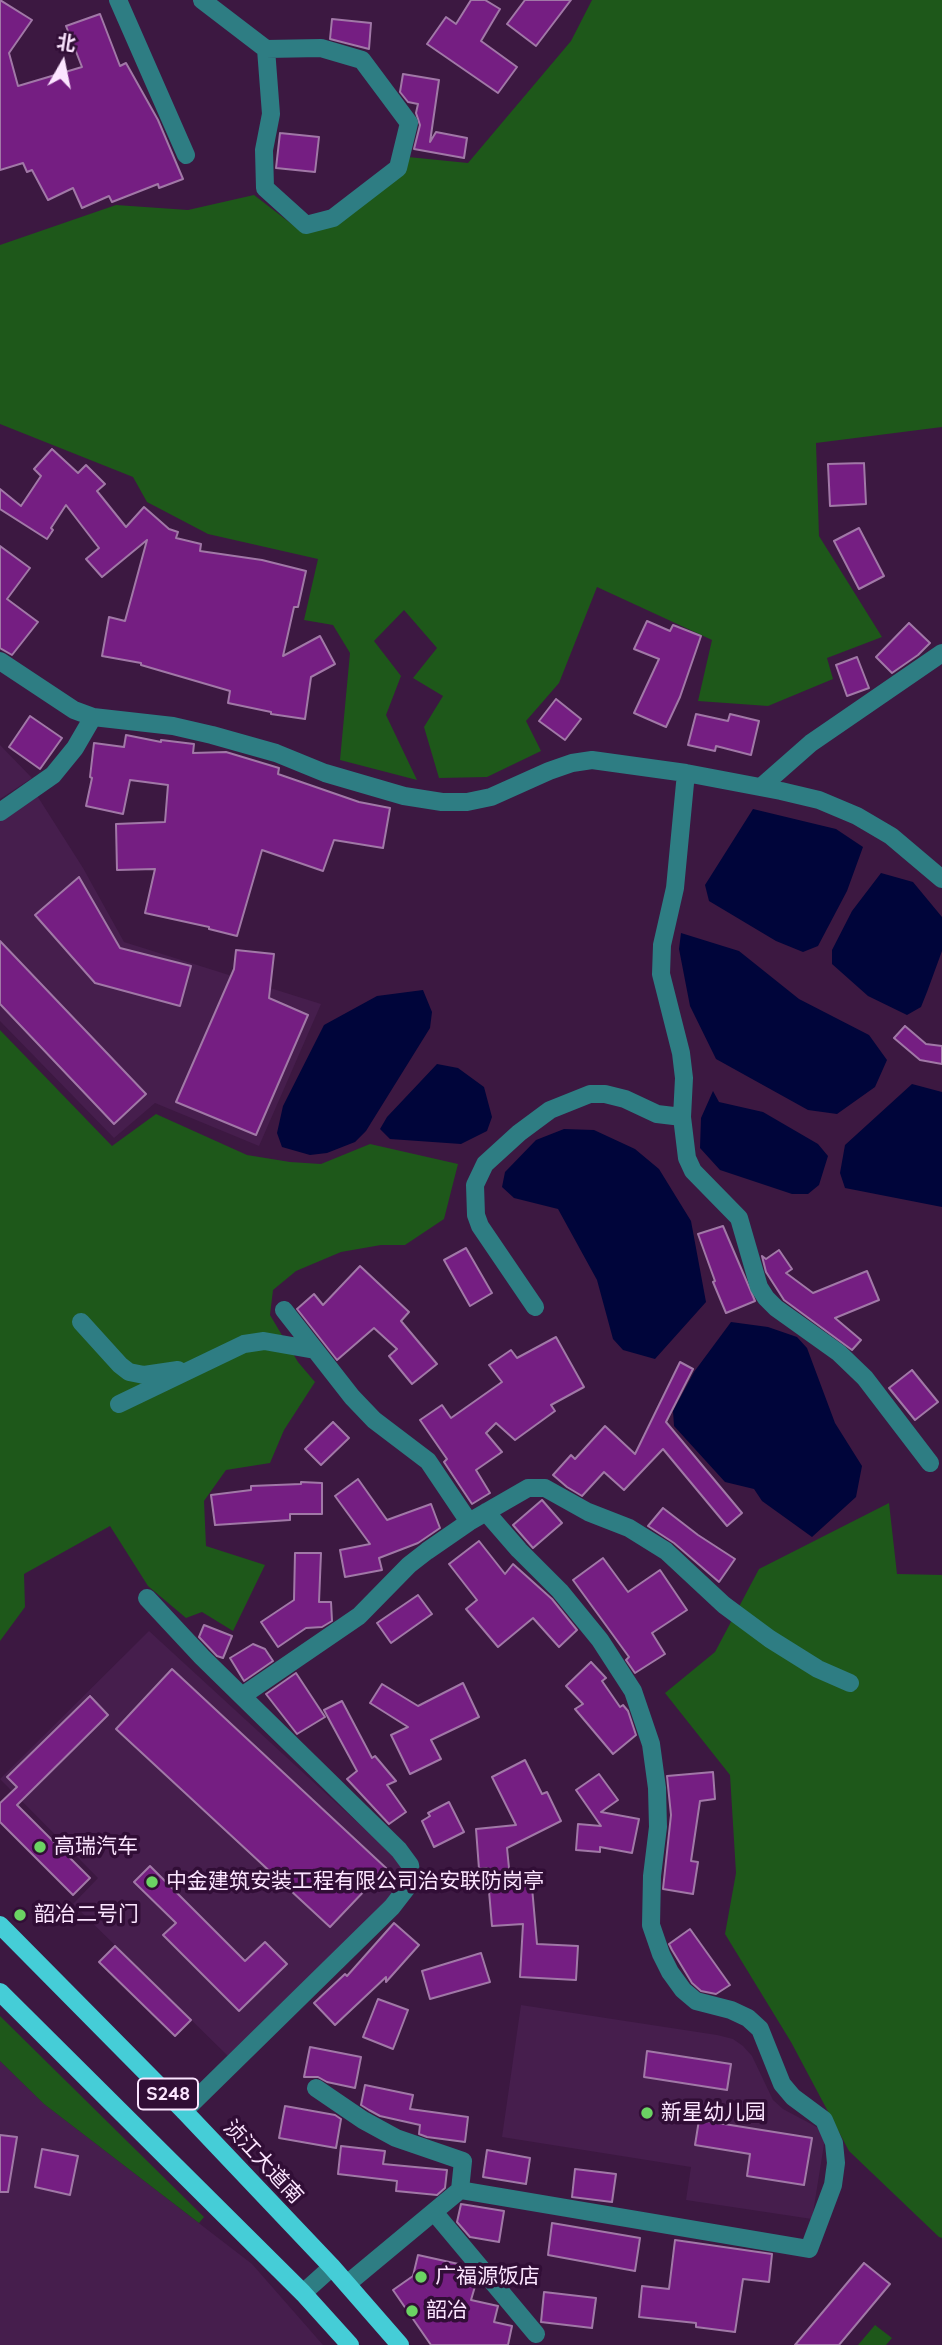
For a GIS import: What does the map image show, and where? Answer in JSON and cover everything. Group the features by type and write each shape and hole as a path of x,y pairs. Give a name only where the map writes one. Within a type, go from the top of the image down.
{"main road":[{"name":"浈江大道南","path":"0,1925 184,2111 332,2267 400,2345"},
{"name":"S248","path":"0,1992 303,2293 351,2345"}],"street":[{"path":"118,0 186,155"},
{"path":"202,0 266,48 321,48 362,60 409,123 398,168 333,218 306,225 265,188 264,150 271,114 266,48"},
{"path":"761,787 811,743 942,653"},
{"path":"0,661 74,710 93,717 173,726 212,735 276,753 376,789 442,802 467,802 491,797 549,771 592,760 686,773 819,800 857,816 891,836 942,879"},
{"path":"0,812 53,775 75,748 93,717"},
{"path":"686,773 676,888 662,945 661,974 681,1053 684,1079 682,1117 687,1158 693,1171 739,1218 759,1287 766,1298 839,1353 865,1378 930,1463"},
{"path":"535,1307 480,1226 474,1204 475,1185 485,1164 519,1133 550,1110 590,1094 605,1094 625,1099 657,1114 682,1117"},
{"path":"284,1310 352,1397 374,1420 428,1461 469,1522"},
{"path":"81,1322 129,1372 144,1375 198,1367"},
{"path":"119,1404 243,1344 264,1342 316,1350"},
{"path":"242,1696 359,1616 409,1565 469,1522 528,1488 545,1488 588,1512 629,1528 666,1551 724,1605 770,1639 818,1669 850,1683"},
{"path":"460,2190 809,2249 833,2185 836,2163 834,2144 824,2120 793,2097 782,2084 760,2029 748,2018 731,2010 696,2001 683,1990 670,1972 651,1925 652,1876 658,1827 657,1788 651,1744 633,1691 600,1640 560,1591 486,1512"},
{"path":"147,1598 202,1657 399,1850 410,1865 411,1878 392,1907 184,2111"},
{"path":"316,2088 363,2120 396,2138 463,2161 460,2190 347,2284"},
{"path":"434,2212 536,2334"},
{"path":"303,2293 332,2267"}],"shaded area":[{"path":"0,745 32,778 0,799"},
{"path":"36,794 83,868 124,942 321,1004 259,1146 155,1103 114,1138 0,1021 0,818"},
{"path":"753,809 836,829 863,847 847,891 818,946 803,952 776,941 709,901 705,885"},
{"path":"881,873 913,882 942,917 942,951 921,1007 907,1015 868,996 832,964 832,950 852,911"},
{"path":"681,933 739,951 799,999 869,1035 887,1060 875,1087 837,1114 808,1110 716,1059 690,1006 679,949"},
{"path":"423,990 432,1012 430,1028 366,1131 355,1142 327,1153 310,1155 282,1147 277,1133 283,1106 324,1025 377,996"},
{"path":"437,1064 458,1068 484,1087 492,1117 487,1131 461,1144 390,1139 380,1129 387,1117"},
{"path":"912,1084 942,1092 942,1207 845,1188 840,1173 845,1145"},
{"path":"713,1091 719,1102 763,1112 818,1144 828,1156 819,1185 808,1194 792,1194 720,1170 700,1148 701,1118"},
{"path":"564,1129 594,1130 635,1149 659,1169 691,1221 706,1302 655,1359 623,1350 613,1339 597,1280 558,1209 514,1198 502,1187 505,1172 536,1140"},
{"path":"731,1322 768,1327 797,1337 807,1348 835,1423 862,1466 856,1497 812,1537 762,1501 754,1489 725,1482 674,1426 673,1411 694,1372"},
{"path":"149,1631 394,1856 405,1871 401,1883 388,1901 229,2057 73,1904 98,1878 0,1779"},
{"name":"新星幼儿园","path":"521,2005 717,2035 733,2039 743,2046 752,2056 773,2100 783,2109 826,2132 812,2219 686,2200 691,2167 502,2137"},
{"path":"0,2061 44,2104 252,2264 323,2345 0,2345"}],"green space":[{"path":"592,0 942,0 942,427 816,443 819,536 882,637 827,658 833,679 768,706 698,701 712,640 597,587 559,683 526,721 541,751 487,777 439,778 424,727 443,696 413,678 437,648 404,610 374,641 401,676 386,715 417,780 340,760 350,653 333,625 304,620 318,559 208,534 147,502 133,477 0,424 0,245 116,205 188,210 254,195 302,232 408,157 468,163 571,41"},
{"path":"0,1030 112,1146 156,1114 247,1155 321,1164 370,1144 458,1164 444,1219 405,1245 381,1245 341,1252 296,1271 273,1290 270,1315 298,1362 315,1382 284,1430 270,1463 226,1470 204,1501 206,1546 265,1565 233,1631 202,1612 186,1618 148,1586 110,1526 24,1574 25,1607 0,1641"},
{"path":"889,1503 897,1574 942,1575 942,2238 849,2151 791,2042 725,1934 736,1873 730,1775 665,1693 715,1652 759,1569"},
{"path":"0,2016 204,2217 199,2223 44,2104 0,2061"},
{"path":"875,2325 892,2338 886,2345 858,2345"}],"building":[{"path":"0,0 32,20 9,53 18,86 82,67 66,26 100,14 120,66 126,63 158,120 183,179 159,188 158,184 112,202 109,196 82,208 73,188 48,200 32,170 27,172 23,163 0,170"},
{"path":"471,0 485,0 500,9 481,41 517,67 498,93 427,44 446,17 456,24"},
{"path":"525,0 571,0 536,46 507,24"},
{"path":"332,19 371,23 369,49 330,39"},
{"path":"403,74 439,80 430,142 436,132 467,138 464,158 414,149 420,125 416,113 418,104 408,102 400,92"},
{"path":"280,133 319,137 315,172 276,168"},
{"path":"52,449 78,473 86,465 105,484 97,491 126,527 144,507 169,529 178,532 176,538 201,544 200,551 262,560 306,571 298,607 294,607 283,656 320,636 335,664 311,677 305,719 228,703 230,691 141,663 102,656 109,617 125,621 147,540 102,577 86,559 99,548 66,505 47,539 0,509 0,489 21,506 41,476 34,469"},
{"path":"864,463 866,504 830,506 828,464"},
{"path":"859,528 884,576 859,589 834,541"},
{"path":"0,546 30,568 7,599 38,622 12,655 0,648"},
{"path":"647,621 670,631 673,625 701,636 680,697 666,727 634,713 659,659 634,649"},
{"path":"909,623 930,643 892,673 876,657"},
{"path":"857,657 869,688 847,696 836,665"},
{"path":"556,699 581,719 565,740 539,721"},
{"path":"696,714 728,721 730,714 759,721 751,755 716,746 715,751 688,745"},
{"path":"30,716 62,738 40,769 9,747"},
{"path":"126,735 161,742 194,744 193,753 226,752 279,768 278,774 359,802 390,808 383,848 334,840 323,871 262,850 237,936 145,913 155,869 117,870 116,824 165,822 168,785 130,780 123,814 86,806 92,778 94,743 124,747"},
{"path":"79,877 120,948 191,966 180,1006 95,983 35,915"},
{"path":"0,941 146,1094 114,1124 0,1004"},
{"path":"236,950 274,954 269,998 308,1015 256,1135 176,1102 234,969"},
{"path":"905,1026 926,1044 942,1046 942,1064 920,1060 894,1038"},
{"path":"723,1226 755,1301 726,1313 698,1234"},
{"path":"466,1248 492,1293 470,1306 444,1260"},
{"path":"779,1250 792,1269 786,1273 813,1293 867,1271 879,1300 835,1318 861,1340 852,1350 784,1300 766,1272 762,1256 766,1259"},
{"path":"360,1266 409,1312 401,1321 437,1364 412,1384 389,1356 397,1349 374,1328 337,1360 297,1309 314,1294 323,1305"},
{"path":"556,1337 584,1387 551,1405 555,1411 515,1440 496,1423 486,1433 502,1452 476,1470 490,1493 472,1504 444,1462 447,1459 420,1420 442,1405 451,1418 502,1382 489,1365 511,1350 517,1358"},
{"path":"680,1362 693,1369 666,1422 742,1513 727,1526 663,1449 624,1490 604,1472 582,1496 553,1475 571,1455 575,1459 605,1426 635,1454"},
{"path":"912,1370 938,1402 915,1420 889,1388"},
{"path":"333,1422 349,1438 321,1465 305,1449"},
{"path":"358,1479 387,1520 431,1504 440,1528 418,1543 379,1558 382,1570 345,1577 340,1550 370,1544 335,1496"},
{"path":"322,1483 322,1514 290,1514 290,1520 215,1525 211,1495 251,1490 251,1486"},
{"path":"542,1500 562,1523 533,1548 513,1525"},
{"path":"663,1508 735,1559 719,1582 674,1543 648,1526"},
{"path":"479,1541 505,1574 513,1564 552,1599 577,1630 559,1647 533,1618 498,1647 466,1609 477,1600 449,1564"},
{"path":"295,1553 321,1553 319,1602 331,1602 332,1621 322,1627 306,1628 278,1647 261,1622 294,1600"},
{"path":"603,1558 628,1592 660,1570 687,1610 652,1633 665,1654 635,1673 626,1660 629,1657 573,1580"},
{"path":"418,1595 432,1614 391,1643 377,1623"},
{"path":"204,1625 232,1636 223,1658 217,1656 199,1637"},
{"path":"253,1644 265,1649 273,1661 244,1681 230,1658"},
{"path":"591,1662 606,1678 602,1681 620,1707 623,1705 628,1711 636,1735 613,1754 575,1709 583,1704 566,1686"},
{"path":"172,1669 386,1868 330,1927 116,1729"},
{"path":"296,1673 325,1717 297,1734 266,1694"},
{"path":"463,1683 479,1717 431,1740 441,1759 410,1774 391,1735 408,1727 370,1703 382,1684 418,1706"},
{"path":"90,1696 108,1715 17,1805 90,1878 73,1895 0,1822 0,1803 17,1787 7,1777"},
{"path":"342,1701 372,1758 375,1756 396,1781 387,1785 406,1812 389,1824 347,1779 357,1771 324,1710"},
{"path":"525,1760 542,1794 547,1792 561,1821 507,1848 510,1878 531,1876 537,1944 578,1946 576,1980 520,1977 523,1924 492,1926 487,1868 479,1869 476,1829 516,1825 492,1777"},
{"path":"713,1772 715,1799 700,1801 691,1861 698,1862 693,1894 663,1889 671,1815 667,1776"},
{"path":"599,1774 618,1800 601,1812 639,1819 632,1853 600,1847 600,1852 576,1850 578,1824 601,1826 576,1790"},
{"path":"449,1802 464,1832 434,1847 422,1821 430,1816 428,1813"},
{"path":"150,1866 245,1961 265,1942 287,1964 239,2011 163,1935 176,1923 134,1882"},
{"path":"394,1923 419,1945 386,1982 386,1977 335,2025 314,2003 345,1974 347,1976"},
{"path":"690,1929 730,1985 716,1994 701,1991 692,1983 669,1944"},
{"path":"115,1946 191,2020 175,2036 99,1962"},
{"path":"481,1953 490,1982 430,1999 422,1971"},
{"path":"378,1999 408,2010 393,2049 363,2037"},
{"path":"310,2047 361,2057 355,2088 327,2082 318,2077 304,2077"},
{"path":"647,2051 731,2064 727,2090 644,2077"},
{"path":"365,2085 413,2095 410,2109 468,2117 465,2142 427,2137 419,2134 420,2125 380,2116 369,2110 361,2105"},
{"path":"285,2106 335,2115 341,2119 336,2148 279,2138"},
{"path":"699,2120 812,2138 804,2185 747,2176 750,2154 695,2145"},
{"path":"0,2135 17,2137 8,2192 0,2192"},
{"path":"341,2146 385,2151 383,2164 447,2170 445,2188 437,2195 396,2191 397,2181 338,2174"},
{"path":"42,2149 78,2156 70,2195 35,2187"},
{"path":"487,2150 530,2158 526,2184 483,2177"},
{"path":"575,2169 616,2174 612,2202 572,2197"},
{"path":"461,2204 504,2211 499,2242 470,2237 457,2222"},
{"path":"552,2223 640,2238 635,2271 548,2255"},
{"path":"675,2240 772,2254 769,2282 743,2279 735,2332 696,2327 696,2323 639,2317 642,2286 669,2289"},
{"path":"418,2255 463,2265 471,2274 469,2281 476,2283 471,2300 498,2306 494,2322 512,2326 508,2345 431,2345 393,2290 413,2276"},
{"path":"864,2263 890,2284 839,2345 795,2345"},
{"path":"544,2292 596,2298 592,2328 541,2322"}],"place":[{"name":"高瑞汽车","path":"40,1847"},
{"name":"中金建筑安装工程有限公司治安联防岗亭","path":"152,1882"},
{"name":"韶冶二号门","path":"20,1915"},
{"name":"新星幼儿园","path":"647,2113"},
{"name":"广福源饭店","path":"421,2277"},
{"name":"韶冶","path":"412,2311"}]}
